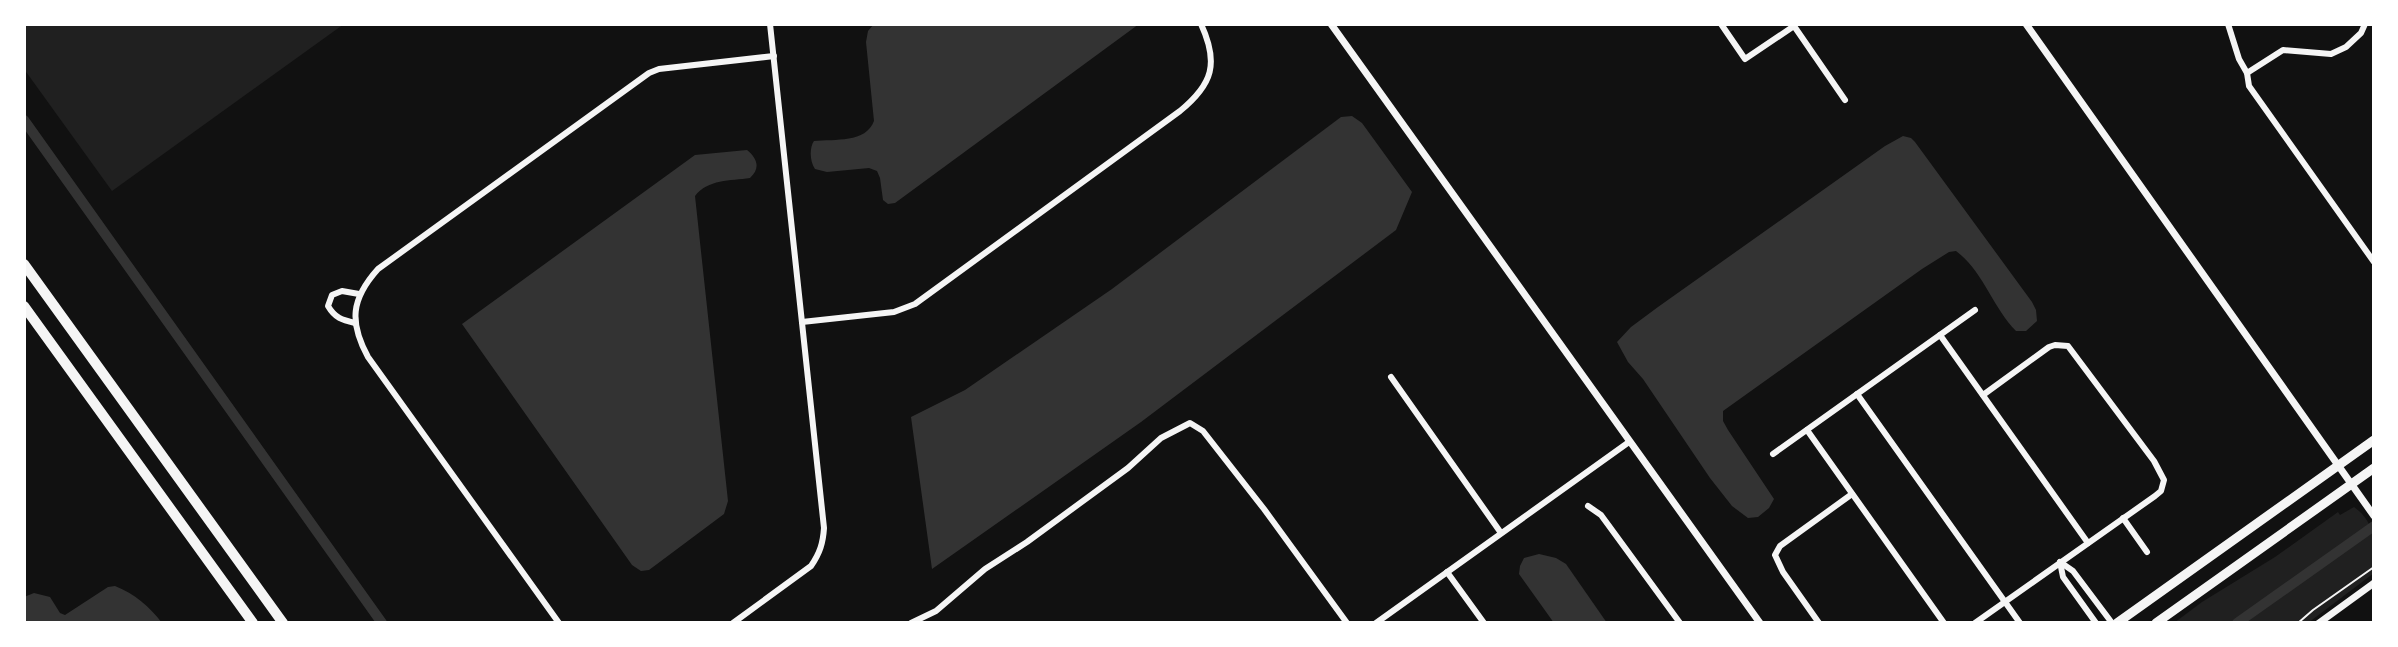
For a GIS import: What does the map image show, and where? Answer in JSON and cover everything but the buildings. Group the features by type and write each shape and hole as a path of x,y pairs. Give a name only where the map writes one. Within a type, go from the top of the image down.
{"highway":[{"path":"24,264 283,623"},
{"path":"24,306 253,623"}],"main road":[{"path":"2114,623 2374,440"},
{"path":"2156,623 2374,468"}],"street":[{"path":"733,623 811,566 823,542 824,528 770,24"},
{"path":"802,322 894,312 915,304 1180,111 1202,90 1211,68 1212,55 1201,24"},
{"path":"1331,24 1760,623"},
{"path":"1721,24 1745,59 1794,26 1845,100"},
{"path":"2026,24 2374,516"},
{"path":"2228,24 2249,86 2374,262"},
{"path":"2247,73 2283,50 2331,54 2361,33 2365,24"},
{"path":"559,623 368,357 355,323 359,294 378,269 649,73 659,69 774,56"},
{"path":"355,323 342,321 333,315 328,306 332,295 342,291 359,294"},
{"path":"1773,454 1975,310"},
{"path":"1940,335 2088,543"},
{"path":"1975,623 2155,496 2163,486 2162,473 2154,461 2068,346 2049,347 1983,395"},
{"path":"1391,377 1501,533"},
{"path":"1857,394 2020,623"},
{"path":"911,623 936,611 985,569 1128,468 1161,438 1190,423 1203,431 1347,623"},
{"path":"1807,430 1944,623"},
{"path":"1376,623 1629,442"},
{"path":"1819,623 1783,572 1775,555 1780,546 1852,494"},
{"path":"1588,506 1601,515 1680,623"},
{"path":"2123,518 2147,552"},
{"path":"2060,562 2073,571 2114,623"},
{"path":"2060,562 2063,577 2096,623"},
{"path":"1447,572 1484,623"},
{"path":"2319,623 2374,583"}],"path":[{"path":"2298,623 2374,567"}],"shaded area":[{"path":"24,24 344,24 112,191 24,69"},
{"path":"874,24 1139,24 895,203 888,204 883,200 877,171 869,168 827,172 815,169 811,155 814,141 857,136 870,128 874,121 866,42 868,31"},
{"path":"1352,116 1362,123 1412,192 1396,230 1141,422 932,569 911,417 965,390 1112,289 1341,117"},
{"path":"1903,136 1915,142 2032,302 2037,321 2026,331 2016,331 1974,269 1956,251 1922,269 1723,411 1723,421 1728,430 1774,499 1758,517 1748,518 1732,506 1710,478 1617,342 1658,307"},
{"path":"747,150 756,163 756,171 750,178 706,186 695,196 728,501 724,514 649,570 641,571 632,565 462,324 695,155"},
{"path":"2354,507 2371,528 2374,573 2308,623 2174,623 2338,512 2340,515"},
{"path":"1539,554 1566,564 1607,623 1554,623 1519,574 1524,558"},
{"path":"115,586 141,601 162,623 24,623 24,597 34,593 50,597 60,613 65,615 108,587"}],"waterway":[{"path":"24,120 382,623"},
{"path":"2237,623 2374,526"}]}
